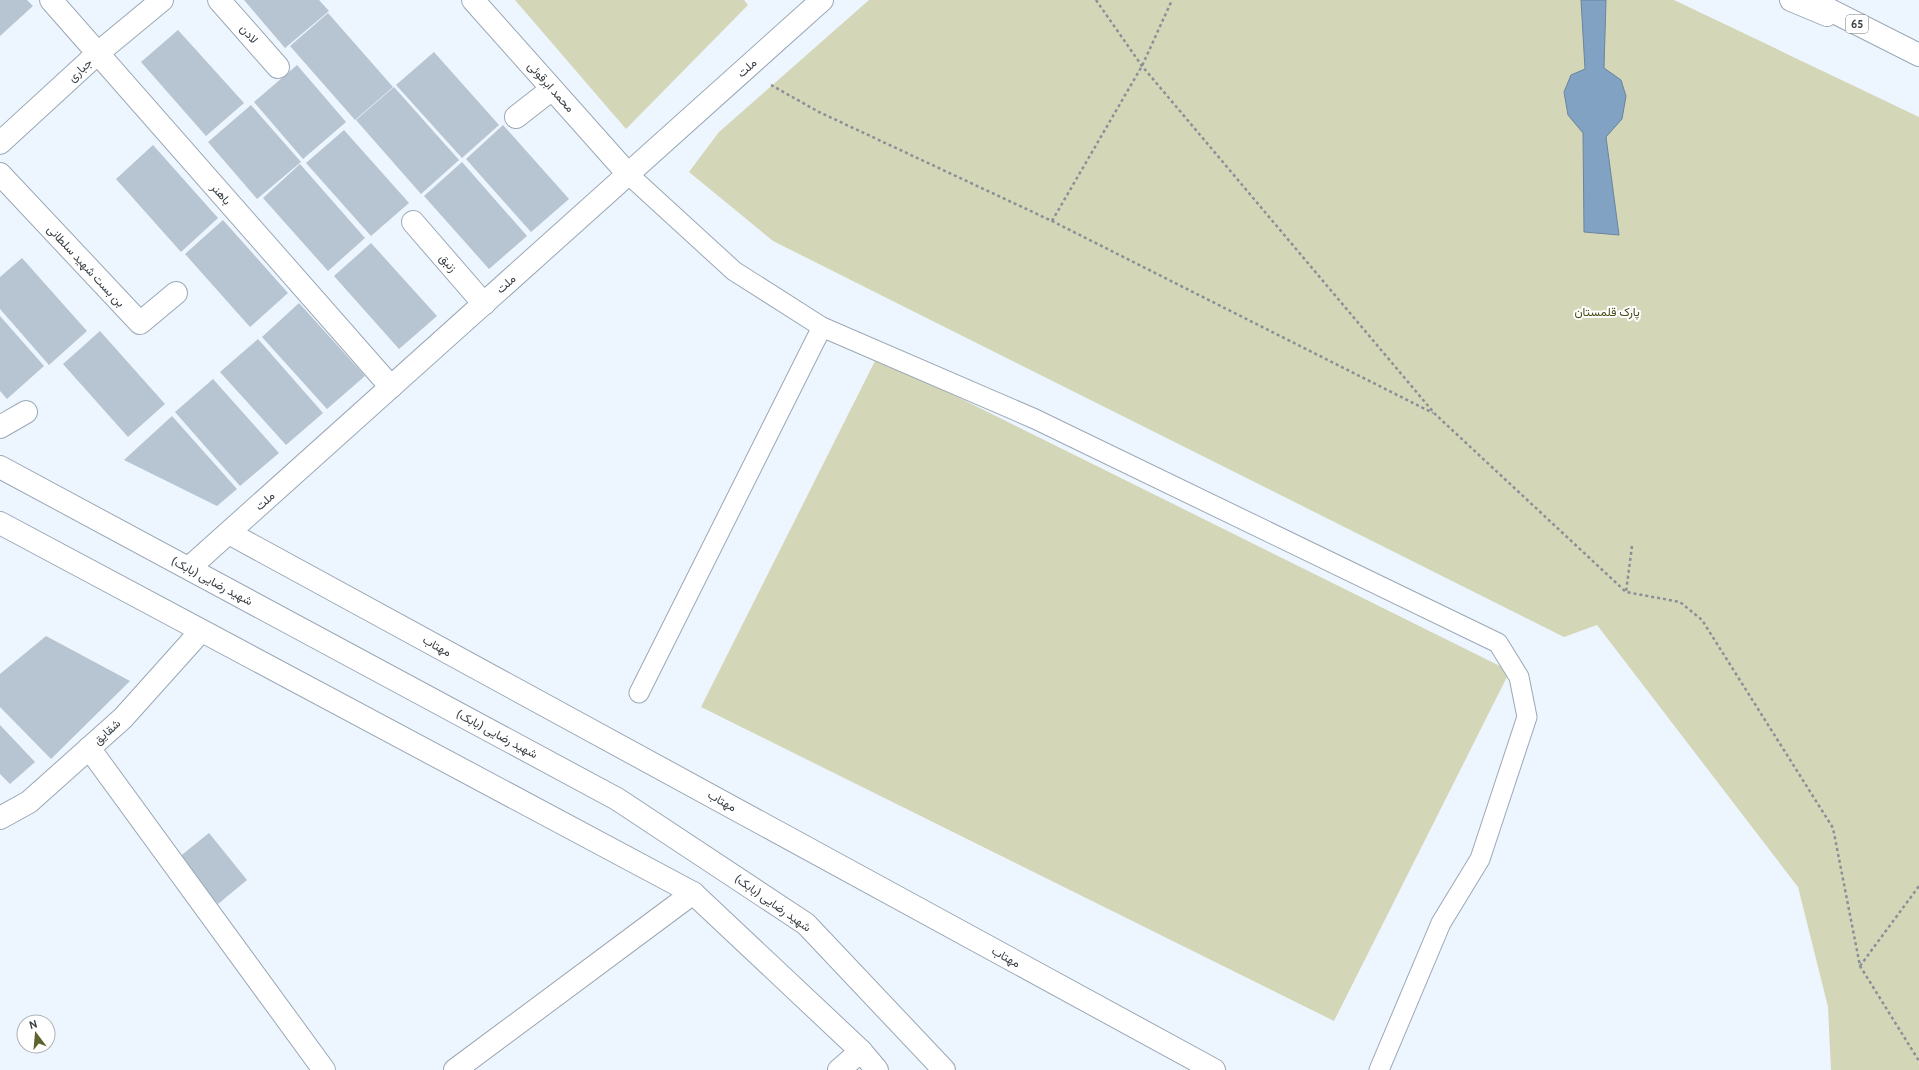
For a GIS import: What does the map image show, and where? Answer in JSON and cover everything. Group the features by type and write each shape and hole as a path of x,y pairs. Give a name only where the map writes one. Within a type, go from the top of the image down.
{"main road":[{"name":"باهنر","path":"51,0 391,388"},
{"name":"جباری","path":"0,143 98,53 162,0"},
{"name":"لادن","path":"219,0 278,67"},
{"name":"محمد ابرقوئی","path":"473,0 628,174"},
{"name":"ملت","path":"189,568 822,0"},
{"path":"1791,0 1911,51"},
{"name":"65","path":"1810,0 1911,51"},
{"path":"516,117 552,89"},
{"name":"بن بست شهید سلطانی","path":"0,174 140,323 176,293"},
{"name":"زنبق","path":"413,222 484,304"},
{"path":"0,427 26,412"},
{"name":"شهید رضایی (بابک)","path":"0,467 617,799 806,924 944,1070"},
{"path":"0,523 693,893 861,1051 877,1070"},
{"name":"مهتاب","path":"230,532 1214,1070"},
{"name":"شقایق","path":"0,818 29,802 123,718 201,631"},
{"path":"89,748 324,1070"},
{"path":"455,1070 693,893"},
{"path":"839,1070 861,1051"}],"lane":[{"path":"628,174 734,272 822,327 1035,419 1498,643 1519,677 1527,717 1480,859 1441,923 1379,1070"},
{"path":"639,693 822,327"}],"path":[{"path":"1096,0 1142,66 1435,414 1626,592 1680,602 1702,620 1832,828 1860,966 1919,1061"},
{"path":"1052,221 1142,66 1172,0"},
{"path":"744,70 819,112 1052,221 1435,414"},
{"path":"1626,592 1632,546"},
{"path":"1860,966 1919,886"}],"green space":[{"path":"515,0 744,0 748,5 626,129"},
{"name":"پارک قلمستان","path":"869,0 1674,0 1919,117 1919,1070 1831,1070 1828,1007 1798,887 1597,625 1564,637 773,241 689,172 719,132"},
{"path":"877,357 1510,671 1334,1021 701,707"}],"water":[{"path":"1581,0 1606,0 1604,68 1621,80 1626,96 1622,119 1606,137 1619,235 1584,232 1583,133 1568,115 1564,92 1571,75 1585,69"}],"building":[{"path":"0,0 27,0 33,6 0,36"},
{"path":"244,0 319,0 329,11 285,48"},
{"path":"328,13 393,87 355,120 290,46"},
{"path":"178,30 244,103 206,136 141,62"},
{"path":"434,52 499,125 462,158 396,85"},
{"path":"297,65 346,122 303,159 254,102"},
{"path":"394,87 459,160 421,194 356,120"},
{"path":"251,105 301,162 257,199 208,142"},
{"path":"503,125 569,199 531,232 466,159"},
{"path":"344,130 409,203 371,236 306,163"},
{"path":"153,145 218,218 181,252 116,179"},
{"path":"462,162 527,236 489,269 424,196"},
{"path":"300,164 365,238 328,271 263,198"},
{"path":"223,220 288,293 250,327 185,254"},
{"path":"371,243 437,316 399,349 334,276"},
{"path":"22,258 87,331 49,365 0,309 0,277"},
{"path":"299,303 365,376 327,409 262,337"},
{"path":"0,316 44,366 7,399 0,391"},
{"path":"100,331 165,404 128,437 63,364"},
{"path":"258,339 323,413 286,445 220,372"},
{"path":"213,379 279,453 240,486 175,412"},
{"path":"172,416 237,489 217,506 124,460"},
{"path":"46,636 130,681 51,759 0,707 0,674"},
{"path":"0,725 35,762 10,784 0,774"},
{"path":"209,833 247,880 218,904 178,858"}]}
